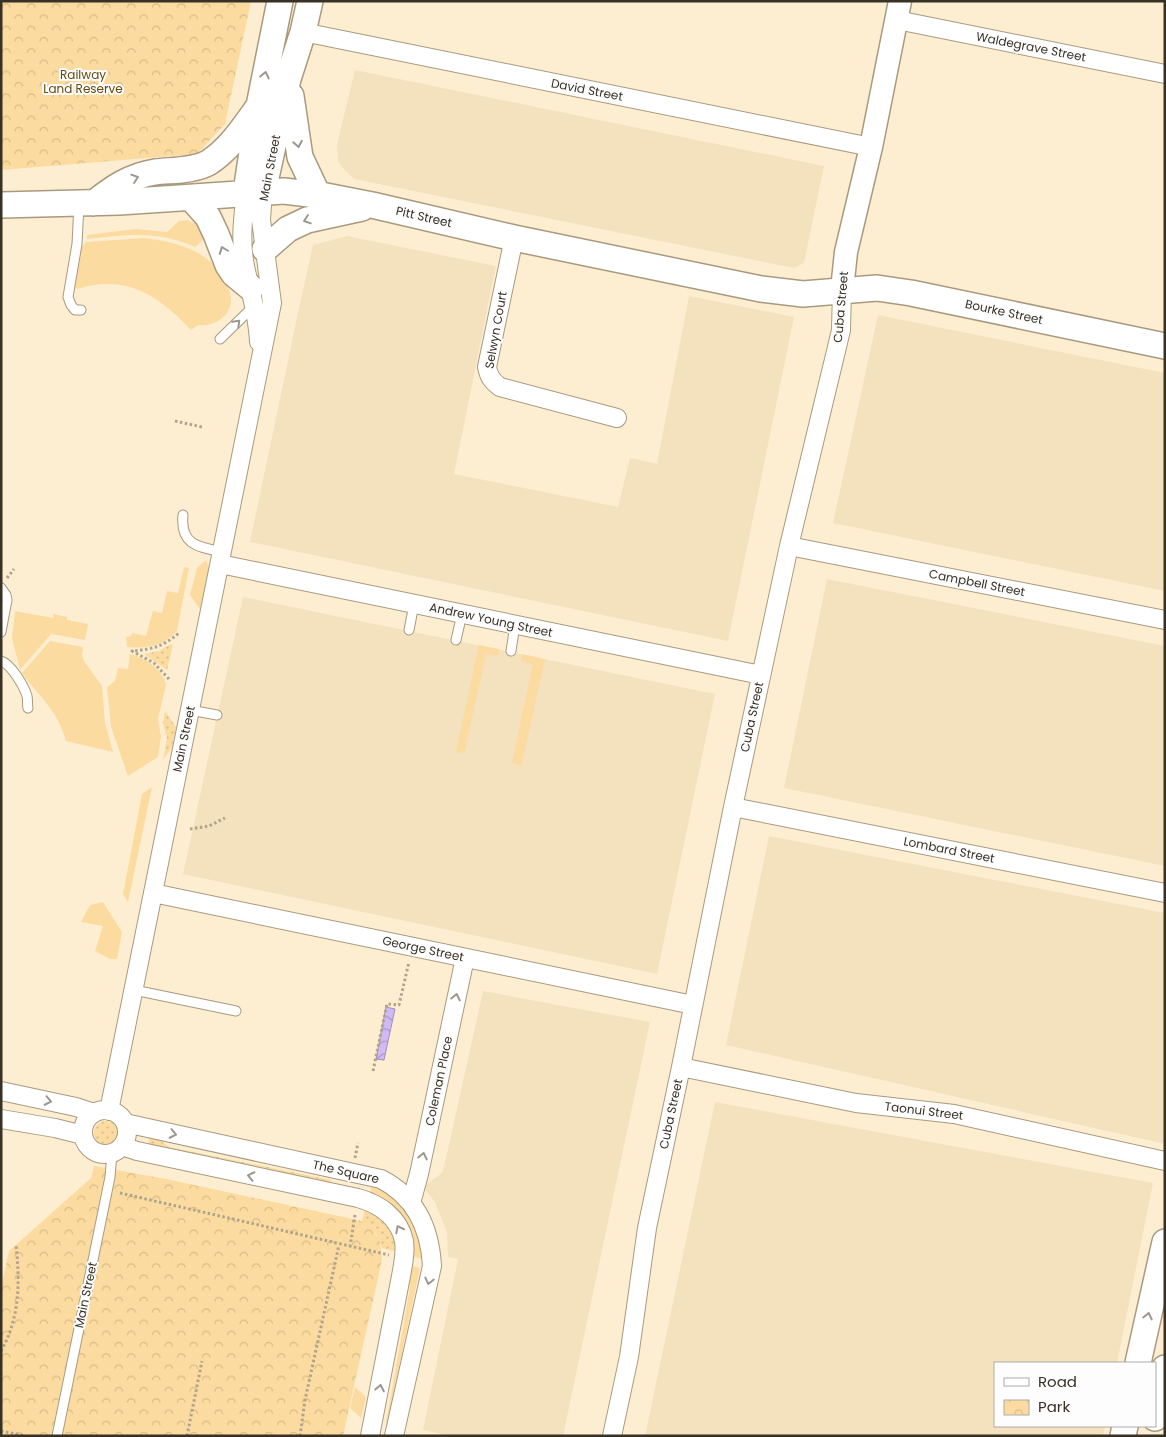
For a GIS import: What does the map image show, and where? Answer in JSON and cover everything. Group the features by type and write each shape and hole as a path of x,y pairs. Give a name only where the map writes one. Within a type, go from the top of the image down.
{"main road":[{"name":"Main Street","path":"255,192 259,106 280,1"},
{"name":"Main Street","path":"255,192 303,32 310,1"},
{"path":"288,79 300,157 318,196"},
{"path":"86,204 129,179 153,172 195,168 206,164 229,146 259,106"},
{"name":"Pitt Street","path":"1,205 86,204 284,191 372,205 514,238 761,289 803,294 842,290"},
{"path":"191,198 208,217 228,265 253,297"},
{"path":"265,249 288,229 307,220 372,205"},
{"name":"Bourke Street","path":"842,290 877,288 911,293 1165,346"},
{"path":"1138,1362 1165,1242"},
{"path":"1156,1413 1165,1368"}],"street":[{"name":"Waldegrave Street","path":"898,11 1165,74"},
{"name":"Cuba Street","path":"612,1436 629,1356 647,1228 761,675 789,546 837,346 846,252 871,147 898,11"},
{"name":"David Street","path":"303,32 871,147"},
{"name":"Main Street","path":"102,1112 134,990 272,303 261,220 255,192"},
{"name":"Main Street","path":"255,192 242,225 242,241 244,265 253,297 258,328 260,367"},
{"name":"Selwyn Court","path":"514,238 487,367 488,375 500,387 617,418"},
{"name":"Campbell Street","path":"789,546 1165,620"},
{"name":"Andrew Young Street","path":"221,558 414,604 761,675"},
{"name":"Lombard Street","path":"733,807 1165,893"},
{"name":"George Street","path":"153,893 694,1005"},
{"name":"Coleman Place","path":"411,1203 419,1174 465,958"},
{"name":"Taonui Street","path":"681,1067 856,1103 954,1114 1165,1161"},
{"name":"The Square","path":"1,1091 102,1112 116,1113 125,1123 380,1180 399,1191 411,1203 427,1230 432,1266 394,1436"},
{"path":"1,1119 55,1128 83,1135 85,1122 102,1112"},
{"path":"117,1150 127,1135 125,1123"},
{"name":"The Square","path":"83,1135 93,1151 99,1154 117,1150 137,1151 373,1203 392,1217 404,1241 403,1259 370,1436"}],"lane":[{"path":"80,310 75,310 68,297 86,204"},
{"path":"220,339 253,297"},
{"path":"183,515 182,525 185,535 191,542 221,558"},
{"path":"1,588 7,600 1,632"},
{"path":"409,630 414,604"},
{"path":"456,640 462,614"},
{"path":"511,651 516,625"},
{"path":"1,661 5,662 13,671 27,697 28,708"},
{"path":"190,710 217,715"},
{"path":"134,990 236,1011"},
{"name":"Main Street","path":"57,1436 117,1150"}],"path":[{"path":"175,421 202,426"},
{"path":"169,679 154,663 132,651 151,650 161,646 178,633"},
{"path":"190,829 209,826 226,818"},
{"path":"373,1071 387,1004 398,1005 413,947"},
{"path":"107,1191 403,1259"},
{"path":"1,1351 14,1322 19,1288 16,1245"},
{"path":"300,1436 305,1400 339,1245"},
{"path":"186,1436 202,1361"},
{"path":"1,1431 25,1436"}],"shaded area":[{"path":"355,70 824,166 804,263 794,268 354,179 341,166 338,160 337,144"},
{"path":"347,236 496,266 454,474 618,507 630,458 657,464 689,296 794,317 728,641 250,542 313,245"},
{"path":"878,315 1165,373 1165,591 833,523"},
{"path":"827,579 1165,646 1165,866 784,788"},
{"path":"243,597 715,694 657,974 183,874"},
{"path":"769,836 1165,913 1165,1144 726,1045"},
{"path":"483,991 650,1022 563,1436 450,1436 423,1430 458,1259 448,1257 447,1233 435,1202 423,1187 442,1173"},
{"path":"715,1102 1153,1183 1117,1362 994,1362 994,1427 1105,1427 1103,1436 645,1436"}],"green space":[{"name":"Railway Land Reserve","path":"1,1 251,1 225,124 197,154 1,170"},
{"path":"187,220 203,227 209,235 195,247 167,238 142,235 87,239 87,235 136,229 167,232 179,221"},
{"path":"144,238 180,245 197,252 212,263 225,280 231,295 230,306 225,316 209,324 198,325 191,330 166,307 140,291 126,286 111,284 77,289 74,286 80,250 86,242"},
{"path":"206,560 209,568 200,609 190,595 197,568"},
{"path":"184,567 189,568 177,631 166,640 154,645 127,647 126,637 131,636 132,633 146,636 153,611 162,613 167,591 178,593"},
{"path":"15,611 53,618 53,614 67,617 67,620 88,624 85,640 51,634 20,670 12,638"},
{"path":"50,641 83,647 82,656 84,661 102,686 105,723 113,752 66,741 53,712 22,673"},
{"path":"171,644 173,645 167,670 144,654 159,651"},
{"path":"479,645 499,649 498,656 486,654 464,753 456,752"},
{"path":"130,654 142,658 157,669 166,685 158,719 161,737 158,757 128,776 111,727 107,687 115,681 118,668 128,669"},
{"path":"522,654 545,659 521,766 512,763 533,664 521,661"},
{"path":"165,711 176,727 172,747 163,760 167,738 163,724"},
{"path":"152,787 128,902 123,894 142,794"},
{"path":"103,902 122,932 117,959 110,959 95,951 103,926 81,922 90,905"},
{"path":"106,1121 111,1122 117,1128 117,1138 111,1144 106,1145 101,1144 95,1138 94,1133 95,1128 101,1122"},
{"path":"149,1138 161,1141 169,1147 331,1180 330,1184 148,1147"},
{"path":"94,1166 166,1179 362,1221 371,1227 380,1241 382,1260 343,1436 1,1436 1,1287 9,1251 91,1178"},
{"path":"372,1183 394,1196 412,1218 421,1242 422,1259 408,1255 380,1200 370,1193"},
{"path":"365,1209 378,1217 387,1226 393,1237 397,1252 382,1248 375,1232 362,1221"},
{"path":"408,1265 420,1268 387,1424 410,1287"},
{"path":"355,1387 366,1397 361,1418 350,1408"}],"water":[{"path":"386,1007 395,1009 384,1060 376,1059"}]}
